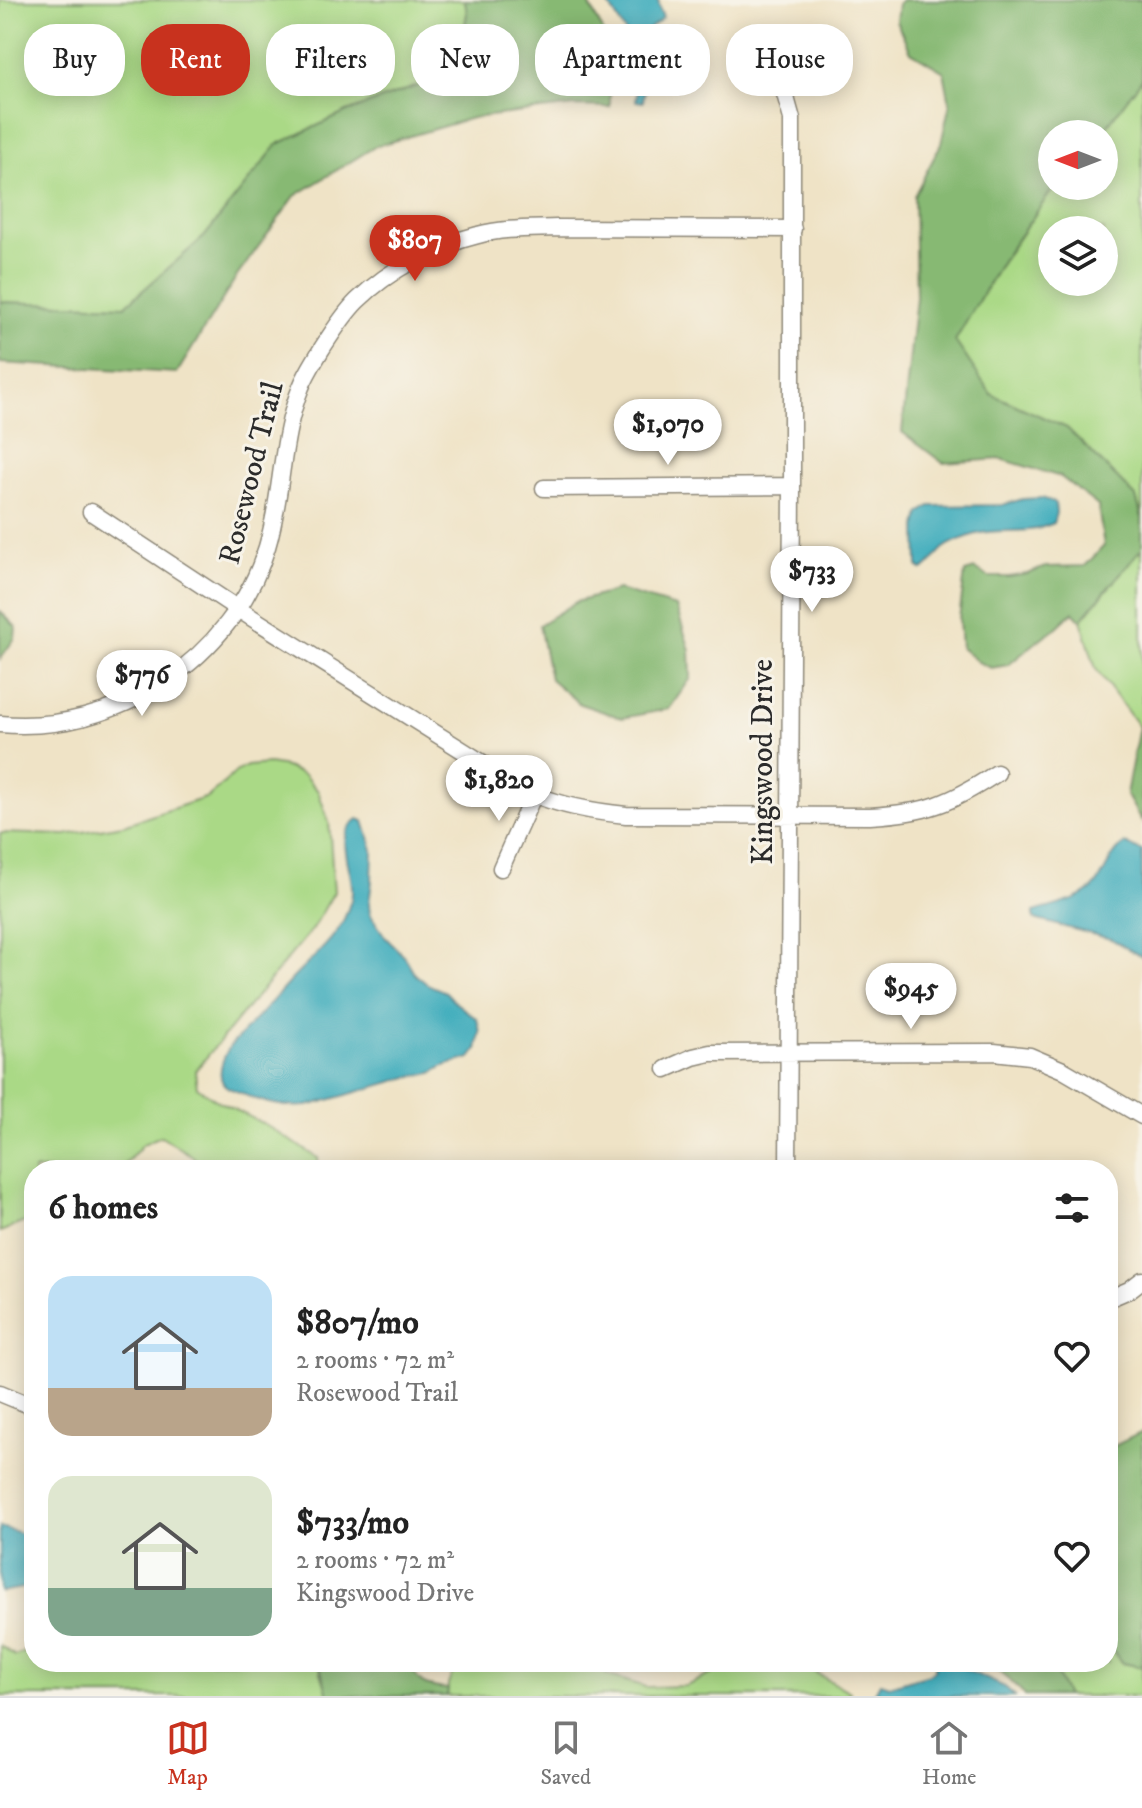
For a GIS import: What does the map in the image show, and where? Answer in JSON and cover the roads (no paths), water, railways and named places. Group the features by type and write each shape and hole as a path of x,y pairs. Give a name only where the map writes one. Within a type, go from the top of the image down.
{"street":[{"name":"Kingswood Drive","path":"786,96 792,119 793,229 788,1160"},
{"name":"Rosewood Trail","path":"0,724 38,725 106,711 166,682 205,649 238,609 252,586 267,548 285,450 301,387 335,328 356,302 389,275 436,249 480,234 519,229 793,229"},
{"path":"544,488 792,486"},
{"path":"91,512 238,609 534,794 556,802 626,815 903,814 948,802 997,773"},
{"path":"501,868 534,794"},
{"path":"666,1069 710,1053 994,1052 1030,1056 1063,1070 1142,1116"},
{"path":"1118,1295 1142,1280"},
{"path":"0,1393 24,1403"}],"water":[{"path":"606,0 658,0 663,17 656,24 620,24"},
{"path":"1042,498 1055,503 1053,523 1033,530 973,535 947,546 922,570 918,566 917,527 920,513 930,506 1002,505"},
{"path":"358,819 364,821 373,850 370,914 415,974 427,984 446,992 477,1019 480,1032 477,1050 471,1058 432,1073 308,1106 273,1104 230,1089 223,1083 221,1069 230,1046 323,948 343,922 352,890 346,836"},
{"path":"1125,844 1142,851 1142,957 1111,939 1034,919 1034,912 1089,891"},
{"path":"0,1527 24,1534 24,1588 0,1592"},
{"path":"971,1672 1005,1687 1015,1696 873,1696 880,1683 889,1686 929,1674"}]}
